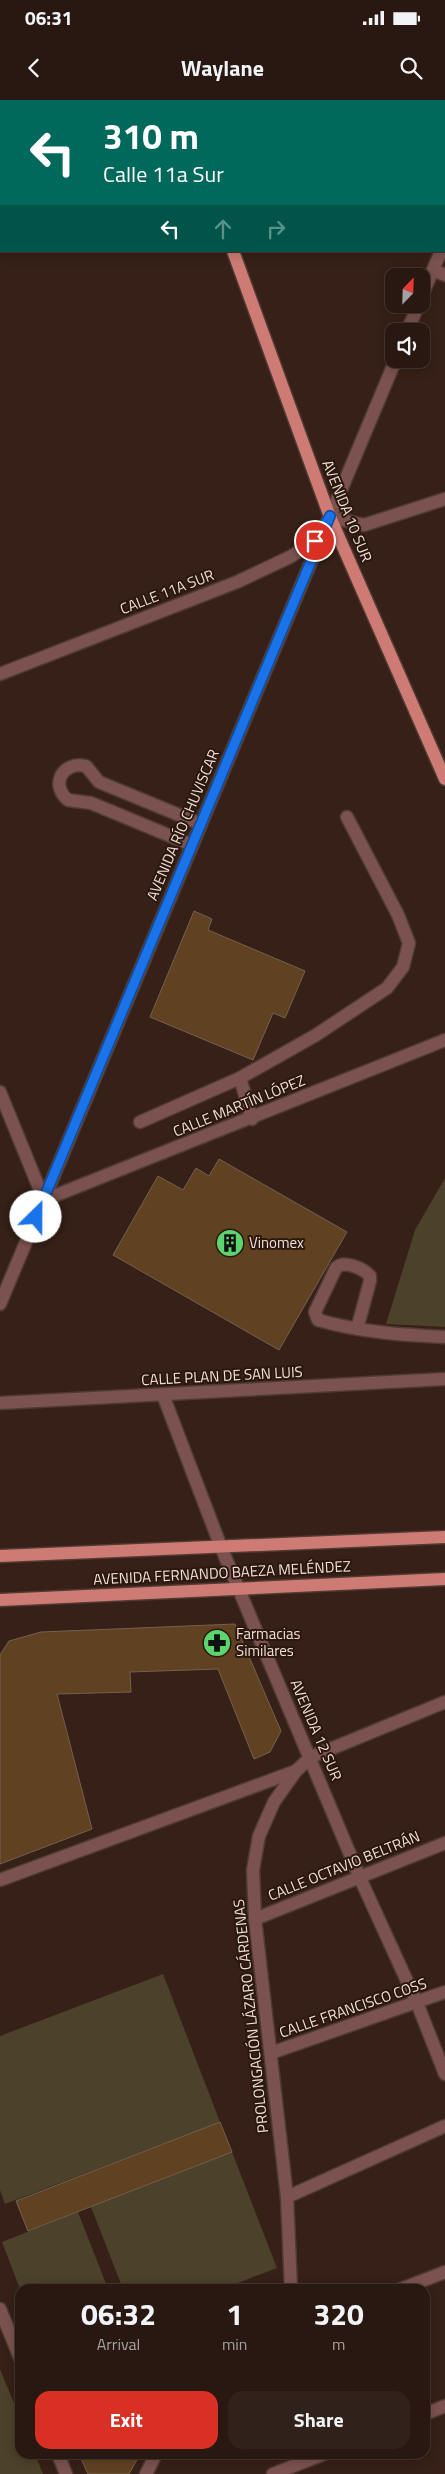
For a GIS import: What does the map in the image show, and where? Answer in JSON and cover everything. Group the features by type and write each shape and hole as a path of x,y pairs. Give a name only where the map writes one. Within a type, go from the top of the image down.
{"main road":[{"name":"AVENIDA 10 SUR","path":"233,252 330,516 445,778"},
{"name":"AVENIDA FERNANDO BAEZA MELÉNDEZ","path":"0,1556 445,1537"},
{"name":"AVENIDA FERNANDO BAEZA MELÉNDEZ","path":"0,1600 445,1579"}],"street":[{"path":"430,277 441,252"},
{"path":"433,270 445,275"},
{"name":"AVENIDA RÍO CHUVISCAR","path":"0,1304 392,368"},
{"path":"330,516 364,525 445,499"},
{"name":"CALLE 11A SUR","path":"0,674 237,582 265,569 315,541 330,516"},
{"path":"192,845 90,803 68,800 60,791 59,778 62,772 73,765 86,766 99,782 201,824"},
{"path":"140,1122 240,1078 316,1035 386,988 403,967 409,944 398,915 347,818"},
{"name":"CALLE MARTÍN LÓPEZ","path":"44,1200 252,1119 445,1040"},
{"path":"240,1078 252,1119"},
{"path":"0,1092 44,1200"},
{"path":"357,1329 370,1276 345,1263 340,1264 336,1268 315,1312 316,1318 337,1326 357,1329 391,1334 445,1337"},
{"name":"CALLE PLAN DE SAN LUIS","path":"0,1402 163,1396 445,1379"},
{"name":"AVENIDA 12 SUR","path":"163,1396 221,1547 311,1757 360,1878 417,2003 445,2074"},
{"path":"311,1757 445,1702"},
{"name":"PROLONGACIÓN LÁZARO CÁRDENAS","path":"291,2284 287,2197 255,1919 253,1870 259,1836 274,1802 296,1772 311,1757"},
{"path":"0,1880 296,1772"},
{"name":"CALLE OCTAVIO BELTRÁN","path":"255,1919 445,1843"},
{"name":"CALLE FRANCISCO COSS","path":"271,2053 445,1992"},
{"path":"287,2197 445,2126"},
{"path":"414,2284 445,2272"},
{"path":"0,2309 15,2346"},
{"path":"430,2412 445,2406"},
{"path":"60,2459 66,2474"},
{"path":"146,2474 154,2459"},
{"path":"273,2474 311,2459"}],"shaded area":[{"path":"445,1178 445,1327 386,1324 415,1230"},
{"path":"163,1974 220,2122 5,2204 0,2190 0,2036"},
{"path":"232,2152 277,2268 235,2284 121,2284 91,2207"},
{"path":"78,2212 106,2284 18,2284 2,2242"},
{"path":"0,2369 15,2406 15,2459 37,2459 43,2474 0,2474"}],"building":[{"path":"194,911 212,919 208,930 305,971 285,1018 273,1013 253,1060 150,1017"},
{"name":"Vinomex","path":"219,1159 347,1232 279,1350 113,1255 158,1176 183,1190 196,1168 209,1176"},
{"path":"235,1624 281,1731 270,1752 254,1759 218,1669 130,1672 131,1692 57,1694 92,1829 0,1864 0,1655 9,1641 41,1632"},
{"path":"220,2122 232,2152 28,2231 16,2201"},
{"path":"81,2459 137,2459 129,2474 88,2474"}],"place":[{"name":"Vinomex","path":"230,1243"},
{"name":"Farmacias Similares","path":"217,1643"}],"route":[{"path":"36,1217 330,516 315,541"}]}
